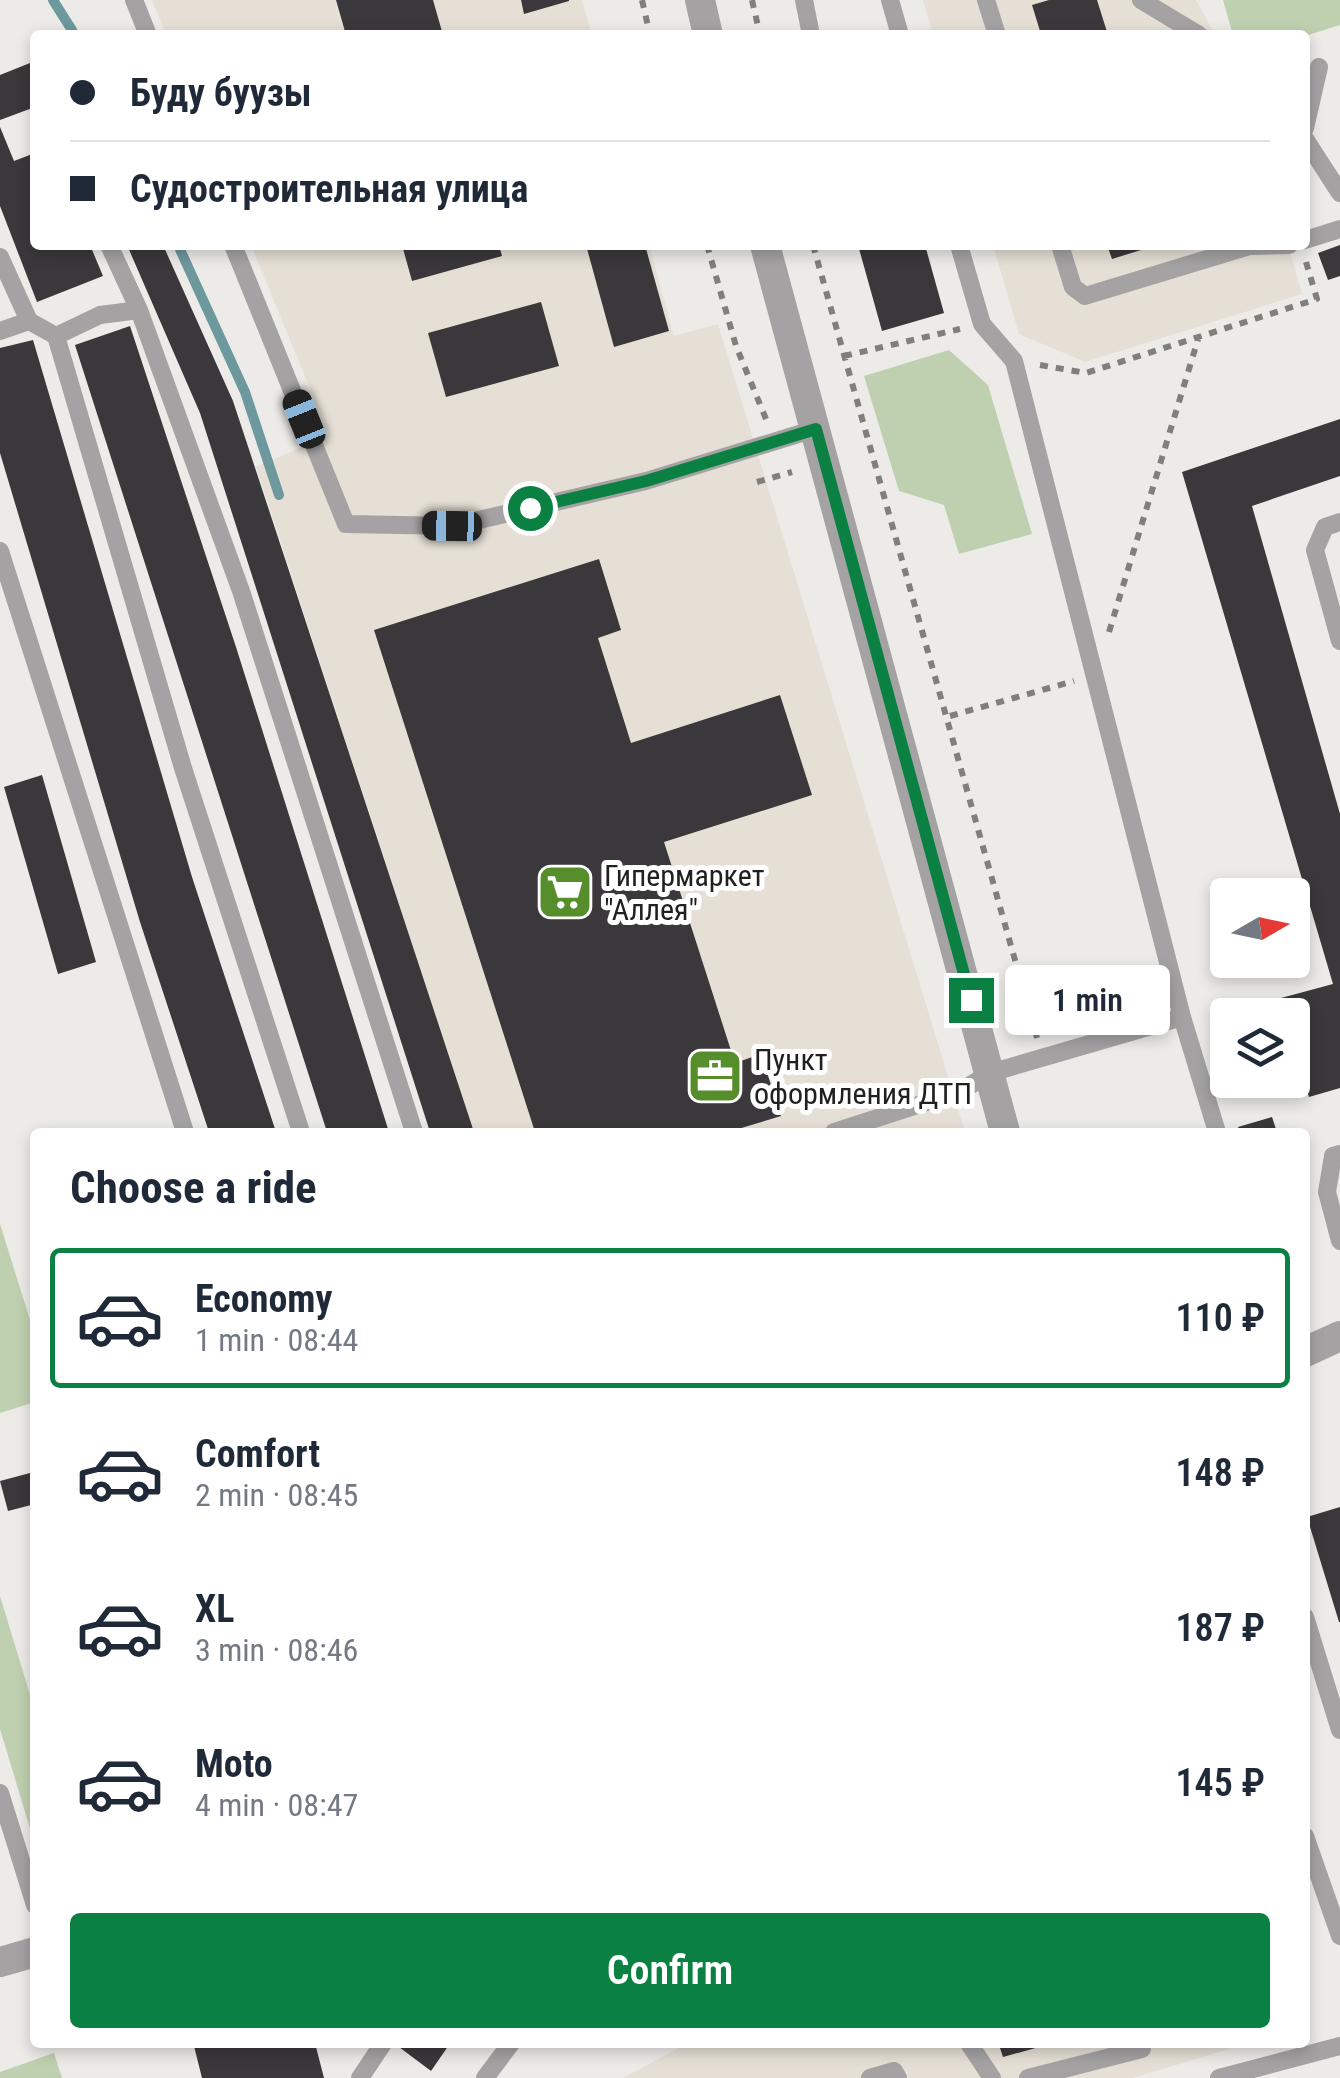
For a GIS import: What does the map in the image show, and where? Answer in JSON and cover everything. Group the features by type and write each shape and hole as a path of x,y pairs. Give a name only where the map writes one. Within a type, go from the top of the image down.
{"street":[{"path":"700,0 707,30"},
{"path":"766,250 1004,1128"},
{"path":"1310,1350 1340,1336"},
{"path":"0,1962 30,1953"}],"lane":[{"path":"134,0 146,30"},
{"path":"804,0 811,30"},
{"path":"890,0 899,30"},
{"path":"986,0 995,30"},
{"path":"1141,0 1191,30"},
{"path":"1310,106 1319,67"},
{"path":"1310,147 1340,192"},
{"path":"1310,240 1340,229"},
{"path":"111,250 140,310 241,591 413,1128"},
{"path":"235,250 346,524 452,526 646,481 816,429"},
{"path":"960,250 982,324 1014,361 1182,1017 1216,1128"},
{"path":"1062,250 1073,286 1085,296 1237,250"},
{"path":"0,257 29,320 56,336 183,768 300,1128"},
{"path":"56,336 100,315 140,310"},
{"path":"0,332 29,320"},
{"path":"1340,522 1325,527 1315,550 1340,641"},
{"path":"0,551 184,1128"},
{"path":"846,1128 961,1091 990,1073 1182,1017"},
{"path":"1340,1154 1334,1156 1327,1192 1340,1241"},
{"path":"1310,1632 1340,1730"},
{"path":"0,1793 30,1889"},
{"path":"1310,1850 1340,1936"},
{"path":"1219,2078 1340,2046"},
{"path":"360,2078 380,2048"},
{"path":"485,2078 508,2048"},
{"path":"972,2048 992,2078"},
{"path":"1028,2078 1142,2049"},
{"path":"870,2078 894,2071 898,2078"}],"path":[{"path":"642,0 649,30"},
{"path":"752,0 759,30"},
{"path":"708,250 736,346 798,491"},
{"path":"814,250 950,716 1043,1060"},
{"path":"1014,361 1086,373 1317,299 1305,250"},
{"path":"844,356 982,324"},
{"path":"950,716 1097,674 1199,336"},
{"path":"757,482 792,472"}],"shaded area":[{"path":"152,0 582,0 591,30 164,30"},
{"path":"923,0 1196,0 1212,30 932,30"},
{"path":"253,250 650,250 674,336 718,324 964,1128 473,1128 256,467 329,435"},
{"path":"994,250 1289,250 1302,294 1085,362 1019,334"},
{"path":"679,2048 1232,2048 1133,2078 623,2078"}],"green space":[{"path":"1223,0 1340,0 1340,25 1310,34 1310,30 1232,30"},
{"path":"949,350 988,385 1032,534 959,554 944,505 899,491 864,376"},
{"path":"0,1224 30,1320 30,1404 0,1413"},
{"path":"0,1596 30,1695 30,1828 0,1729"},
{"path":"54,2053 62,2078 0,2078 0,2072"}],"building":[{"path":"336,0 433,0 442,30 345,30"},
{"path":"521,0 569,0 569,1 524,14"},
{"path":"1049,0 1097,0 1106,30 1040,30 1032,5"},
{"path":"30,63 30,109 0,120 0,75"},
{"path":"0,127 14,161 30,155 30,250 92,250 103,276 37,302 0,206"},
{"path":"1340,245 1340,276 1328,280 1318,253"},
{"path":"129,250 165,250 233,401 473,1128 429,1128 200,413"},
{"path":"403,250 500,250 502,256 412,281"},
{"path":"587,250 646,250 669,331 614,347"},
{"path":"859,250 926,250 944,313 882,331"},
{"path":"1109,250 1141,250 1112,259"},
{"path":"541,302 559,366 446,397 428,333"},
{"path":"130,326 388,1128 326,1128 75,345"},
{"path":"33,340 192,877 275,1128 208,1128 140,922 0,453 0,348"},
{"path":"1340,419 1340,476 1252,506 1340,814 1340,1088 1310,1097 1310,998 1281,998 1333,984 1310,906 1310,878 1302,878 1182,472"},
{"path":"599,559 621,630 598,638 631,743 780,695 812,795 664,842 735,1063 761,1054 781,1116 741,1128 534,1128 374,630"},
{"path":"42,775 96,962 58,974 4,787"},
{"path":"1272,1117 1276,1128 1238,1128"},
{"path":"30,1473 30,1505 8,1511 0,1481"},
{"path":"1340,1507 1340,1622 1310,1527 1310,1516"},
{"path":"194,2048 316,2048 324,2078 202,2078"},
{"path":"400,2048 447,2048 431,2071"},
{"path":"1000,2048 1036,2048 1003,2057"}],"waterway":[{"path":"53,0 72,30"},
{"path":"180,250 245,392 279,495"}],"place":[{"name":"Гипермаркет \"Аллея\"","path":"565,892"},
{"name":"Пункт оформления ДТП","path":"715,1076"}],"route":[{"path":"530,508 646,481 816,429 971,1000"}]}
